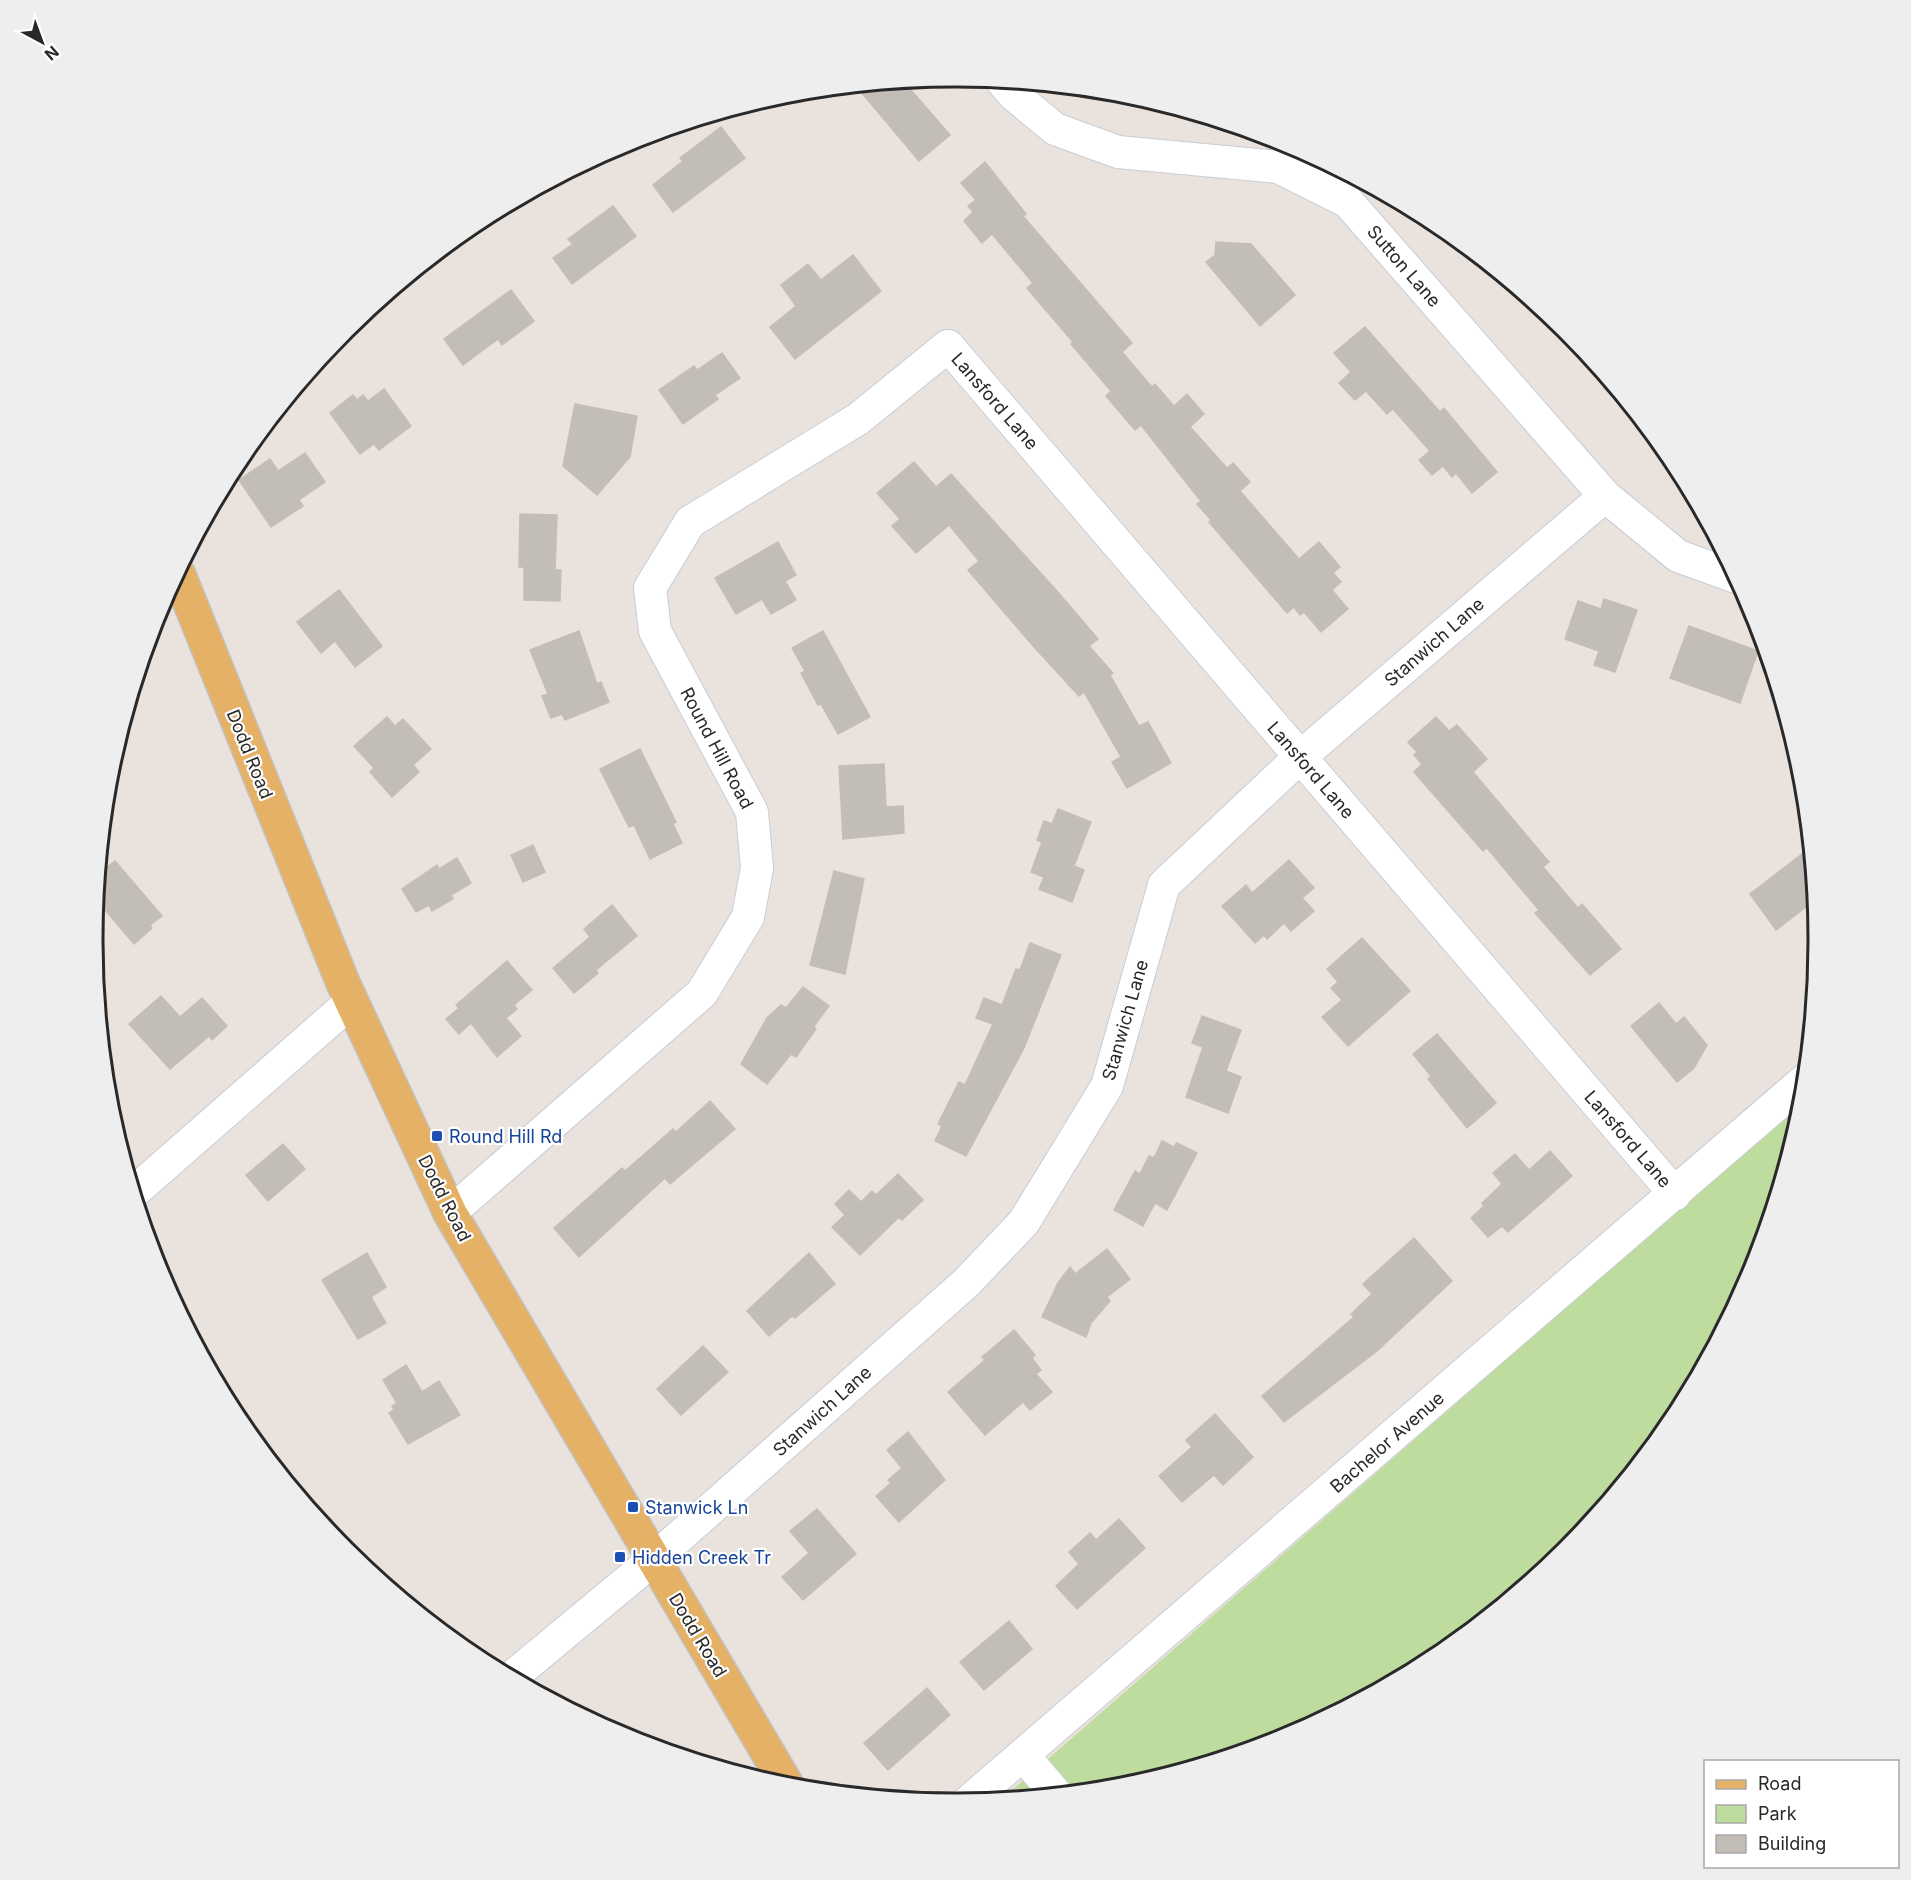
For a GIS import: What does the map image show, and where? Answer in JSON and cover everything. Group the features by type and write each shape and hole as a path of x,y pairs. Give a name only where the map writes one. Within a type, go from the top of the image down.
{"main road":[{"name":"Dodd Road","path":"181,583 351,1002 450,1213 781,1775"}],"street":[{"name":"Sutton Lane","path":"1009,89 1055,129 1118,152 1278,167 1348,202 1605,496 1678,556 1726,573"},
{"name":"Lansford Lane","path":"948,346 1675,1194"},
{"name":"Round Hill Road","path":"450,1213 702,993 748,917 757,868 752,812 655,630 650,588 690,522 858,419 948,346"},
{"name":"Stanwich Lane","path":"518,1672 654,1560 966,1283 1024,1222 1107,1086 1164,885 1300,757 1605,496"},
{"path":"140,1187 351,1002"},
{"name":"Bachelor Avenue","path":"980,1792 1795,1089"},
{"path":"1023,1755 1050,1787"}],"green space":[{"path":"1791,1112 1763,1214 1744,1266 1721,1317 1694,1366 1665,1414 1597,1502 1559,1543 1518,1581 1475,1617 1382,1679 1282,1728 1230,1748 1122,1777 1067,1786 1011,1791"}],"building":[{"path":"910,89 950,135 919,161 861,92"},
{"path":"721,127 745,158 673,212 653,185 683,161 680,158"},
{"path":"985,162 1026,214 1023,216 1132,343 1122,352 1152,387 1155,384 1174,406 1187,394 1204,414 1190,427 1227,468 1233,463 1250,482 1240,491 1299,559 1319,542 1340,567 1333,573 1341,582 1332,590 1348,609 1321,632 1304,612 1300,615 1294,607 1287,613 1209,522 1211,520 1197,504 1201,501 1141,425 1135,430 1106,396 1111,391 1027,288 1033,283 992,234 982,243 964,221 973,212 968,206 976,200 961,183"},
{"path":"613,206 636,236 572,284 553,258 573,244 568,239"},
{"path":"1216,242 1251,244 1295,295 1260,326 1206,262 1215,255"},
{"path":"853,255 881,291 795,359 770,327 796,306 781,285 808,264 821,280"},
{"path":"511,290 534,321 502,345 498,339 463,365 444,339"},
{"path":"1365,327 1440,412 1444,408 1497,472 1472,493 1456,473 1452,477 1443,466 1432,475 1419,460 1430,451 1393,409 1387,414 1366,391 1355,400 1339,383 1351,372 1334,353"},
{"path":"722,353 740,378 715,395 718,399 683,424 659,390 694,366 697,370"},
{"path":"384,389 411,426 379,450 374,444 360,454 330,413 353,395 357,400 363,395 368,401"},
{"path":"575,404 637,416 630,457 597,495 563,466"},
{"path":"305,453 325,482 299,500 303,506 271,527 239,480 270,459 278,471"},
{"path":"914,462 936,487 951,474 1098,639 1089,646 1113,673 1110,675 1139,726 1148,722 1171,763 1127,788 1112,762 1121,757 1084,692 1079,696 968,570 979,561 949,525 916,553 892,526 900,519 877,493"},
{"path":"520,514 557,515 555,570 561,570 560,601 524,600 524,567 519,567"},
{"path":"778,542 796,575 785,581 796,600 771,614 762,599 736,614 715,578"},
{"path":"339,590 382,646 355,667 335,641 321,653 297,622"},
{"path":"1604,599 1637,610 1615,672 1594,665 1599,651 1565,639 1578,601 1601,609"},
{"path":"1689,626 1758,652 1740,703 1670,678"},
{"path":"579,631 597,684 601,682 609,702 565,720 562,714 551,718 542,696 548,694 530,650"},
{"path":"823,631 870,717 838,734 821,704 818,705 801,673 805,671 792,648"},
{"path":"387,717 395,726 403,719 431,749 413,765 419,772 392,797 370,772 374,768 354,746"},
{"path":"1436,717 1449,731 1457,725 1487,759 1473,772 1549,862 1543,867 1578,908 1582,904 1621,949 1590,975 1535,913 1539,910 1487,848 1483,851 1414,772 1422,764 1414,755 1417,752 1408,742"},
{"path":"640,749 676,822 673,824 682,843 650,859 634,825 629,827 600,769"},
{"path":"884,764 886,807 903,806 904,833 843,839 839,766"},
{"path":"1058,809 1091,822 1074,866 1084,870 1072,902 1039,889 1044,877 1031,872 1042,842 1037,840 1044,821 1052,824"},
{"path":"533,845 545,872 523,882 511,855"},
{"path":"1804,853 1807,898 1804,901 1807,906 1776,930 1750,894"},
{"path":"457,858 471,883 451,895 453,899 432,911 429,905 416,912 402,889 437,865 439,869"},
{"path":"1289,860 1314,888 1302,898 1314,911 1291,931 1284,923 1267,939 1264,935 1255,943 1222,906 1246,885 1252,893"},
{"path":"115,861 162,916 150,925 152,928 134,944 103,907 106,868"},
{"path":"834,871 864,879 845,974 810,965"},
{"path":"612,905 637,936 596,970 598,973 574,993 553,968 590,937 584,929"},
{"path":"1362,938 1410,991 1348,1046 1322,1017 1342,1000 1331,988 1338,982 1327,969"},
{"path":"1030,943 1061,955 1024,1048 966,1156 935,1141 942,1126 938,1124 959,1082 965,1085 993,1024 976,1018 984,998 1002,1005 1016,969 1020,970"},
{"path":"507,961 532,990 514,1005 517,1009 506,1018 521,1036 497,1057 471,1023 459,1034 446,1019 459,1008 456,1005"},
{"path":"803,987 829,1006 796,1057 791,1054 767,1084 741,1064 767,1018 781,1005 786,1008"},
{"path":"161,996 180,1017 202,998 227,1026 212,1040 209,1036 170,1069 129,1024"},
{"path":"1659,1003 1676,1024 1684,1017 1707,1045 1694,1068 1677,1082 1631,1026"},
{"path":"1202,1016 1241,1030 1226,1071 1241,1077 1228,1113 1186,1097 1203,1047 1192,1043"},
{"path":"1437,1034 1496,1103 1467,1128 1428,1079 1431,1076 1413,1054"},
{"path":"710,1101 735,1129 670,1184 665,1178 579,1257 554,1228 622,1168 625,1171 673,1129 676,1132"},
{"path":"1162,1141 1174,1147 1177,1143 1197,1153 1167,1210 1155,1203 1143,1226 1114,1210 1135,1171 1140,1174 1149,1156 1154,1158"},
{"path":"283,1144 305,1169 268,1201 246,1175"},
{"path":"1550,1151 1572,1176 1508,1232 1502,1226 1488,1237 1471,1218 1484,1206 1482,1203 1502,1184 1493,1173 1515,1154 1529,1170"},
{"path":"898,1174 923,1200 902,1220 899,1217 860,1255 832,1227 845,1215 835,1204 849,1190 861,1202 872,1191 876,1195"},
{"path":"1414,1238 1452,1281 1377,1351 1284,1422 1262,1396 1354,1317 1351,1314 1372,1294 1363,1284"},
{"path":"1107,1249 1130,1279 1107,1297 1110,1301 1091,1323 1086,1337 1042,1317 1058,1283 1070,1267 1075,1274"},
{"path":"367,1253 386,1287 371,1297 386,1323 358,1339 322,1280"},
{"path":"809,1253 835,1284 795,1318 792,1316 769,1336 747,1311"},
{"path":"1014,1330 1035,1355 1032,1358 1041,1370 1036,1374 1052,1392 1030,1410 1023,1402 985,1435 948,1392 985,1360 982,1357"},
{"path":"703,1346 728,1372 681,1415 657,1389"},
{"path":"406,1365 422,1392 439,1381 460,1415 408,1444 389,1413 394,1410 392,1406 397,1403 383,1380"},
{"path":"1215,1414 1253,1457 1223,1485 1214,1475 1182,1502 1159,1476 1192,1447 1186,1440"},
{"path":"908,1432 945,1480 899,1522 876,1496 891,1483 888,1480 902,1468 887,1450"},
{"path":"817,1509 856,1554 803,1600 782,1577 809,1553 790,1531"},
{"path":"1119,1519 1145,1548 1077,1609 1056,1586 1079,1564 1069,1552 1090,1533 1096,1540"},
{"path":"1009,1621 1032,1649 984,1690 960,1662"},
{"path":"927,1688 950,1715 888,1770 864,1743"}],"place":[{"name":"Round Hill Rd","path":"437,1136"},
{"name":"Stanwick Ln","path":"633,1507"},
{"name":"Hidden Creek Tr","path":"620,1557"}]}
